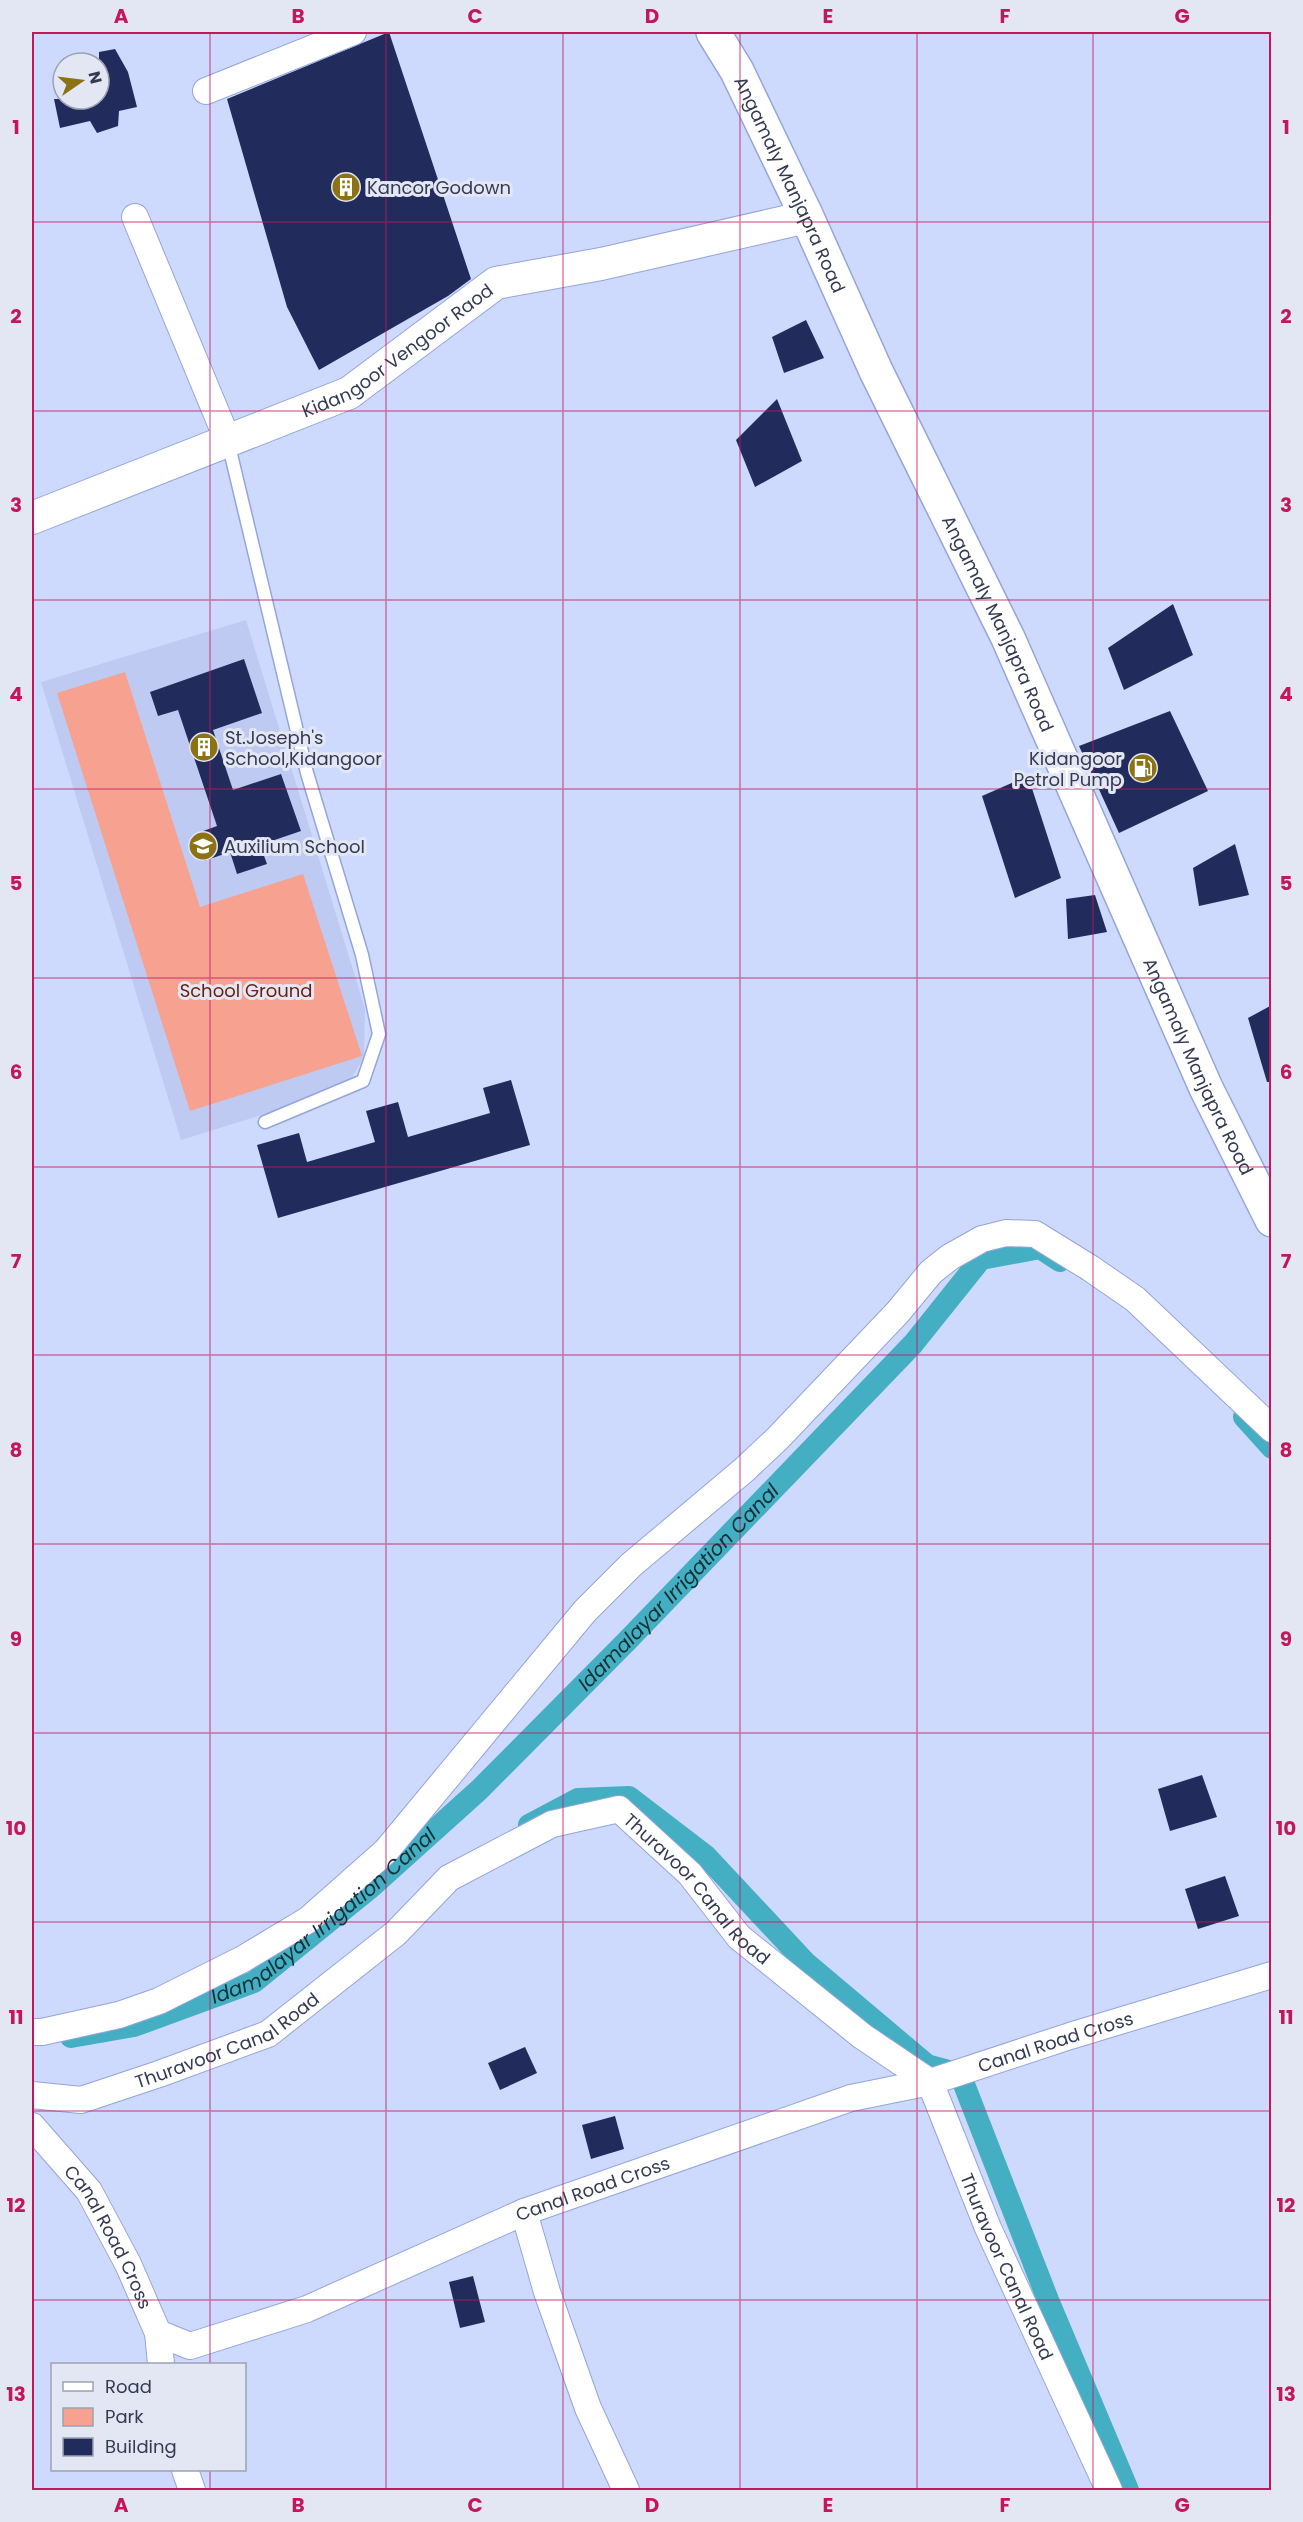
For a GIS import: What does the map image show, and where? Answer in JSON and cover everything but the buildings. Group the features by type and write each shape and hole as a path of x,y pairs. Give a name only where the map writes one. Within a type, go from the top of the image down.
{"main road":[{"name":"Angamaly Manjapra Road","path":"713,32 736,71 807,217 876,371 1008,638 1206,1088 1272,1221"}],"street":[{"path":"206,91 353,32"},
{"path":"135,217 228,441"},
{"name":"Kidangoor Vengoor Raod","path":"32,518 349,393 495,283 601,264 807,217"},
{"path":"32,2032 42,2032 119,2014 159,2001 234,1964 308,1920 386,1851 585,1611 631,1565 744,1470 778,1438 898,1312 932,1272 950,1257 982,1239 1006,1233 1035,1234 1090,1268 1135,1299 1272,1429"},
{"name":"Thuravoor Canal Road","path":"32,2095 81,2100 268,2034 396,1933 449,1878 552,1824 619,1809 690,1874 739,1937 862,2036 930,2082 988,2228 1109,2490"},
{"name":"Canal Road Cross","path":"32,2126 89,2191 128,2264 158,2332 190,2346 307,2309 524,2212 851,2098 930,2082 1070,2036 1272,1976"},
{"path":"524,2212 548,2292 588,2408 626,2490"},
{"path":"158,2332 161,2363"},
{"path":"186,2471 192,2490"}],"lane":[{"path":"228,441 307,772 362,955 379,1034 363,1081 265,1122"}],"shaded area":[{"name":"Auxilium School","path":"246,620 365,1009 364,1057 345,1089 181,1140 41,682"}],"green space":[{"name":"School Ground","path":"125,672 200,907 303,874 362,1056 190,1111 57,693"}],"waterway":[{"name":"Idamalayar Irrigation Canal","path":"71,2037 134,2026 254,1982 369,1889 479,1790 626,1642 913,1344 981,1259 1040,1248 1060,1261"},
{"name":"Idamalayar Irrigation Canal","path":"1244,1417 1272,1448"},
{"path":"529,1825 578,1799 629,1797 706,1856 806,1963 927,2065 960,2074 1048,2300 1128,2490"}],"place":[{"name":"Kancor Godown","path":"346,187"},
{"name":"St.Joseph's School,Kidangoor","path":"204,747"},
{"name":"Kidangoor Petrol Pump","path":"1143,768"},
{"name":"Auxilium School","path":"203,846"}]}
